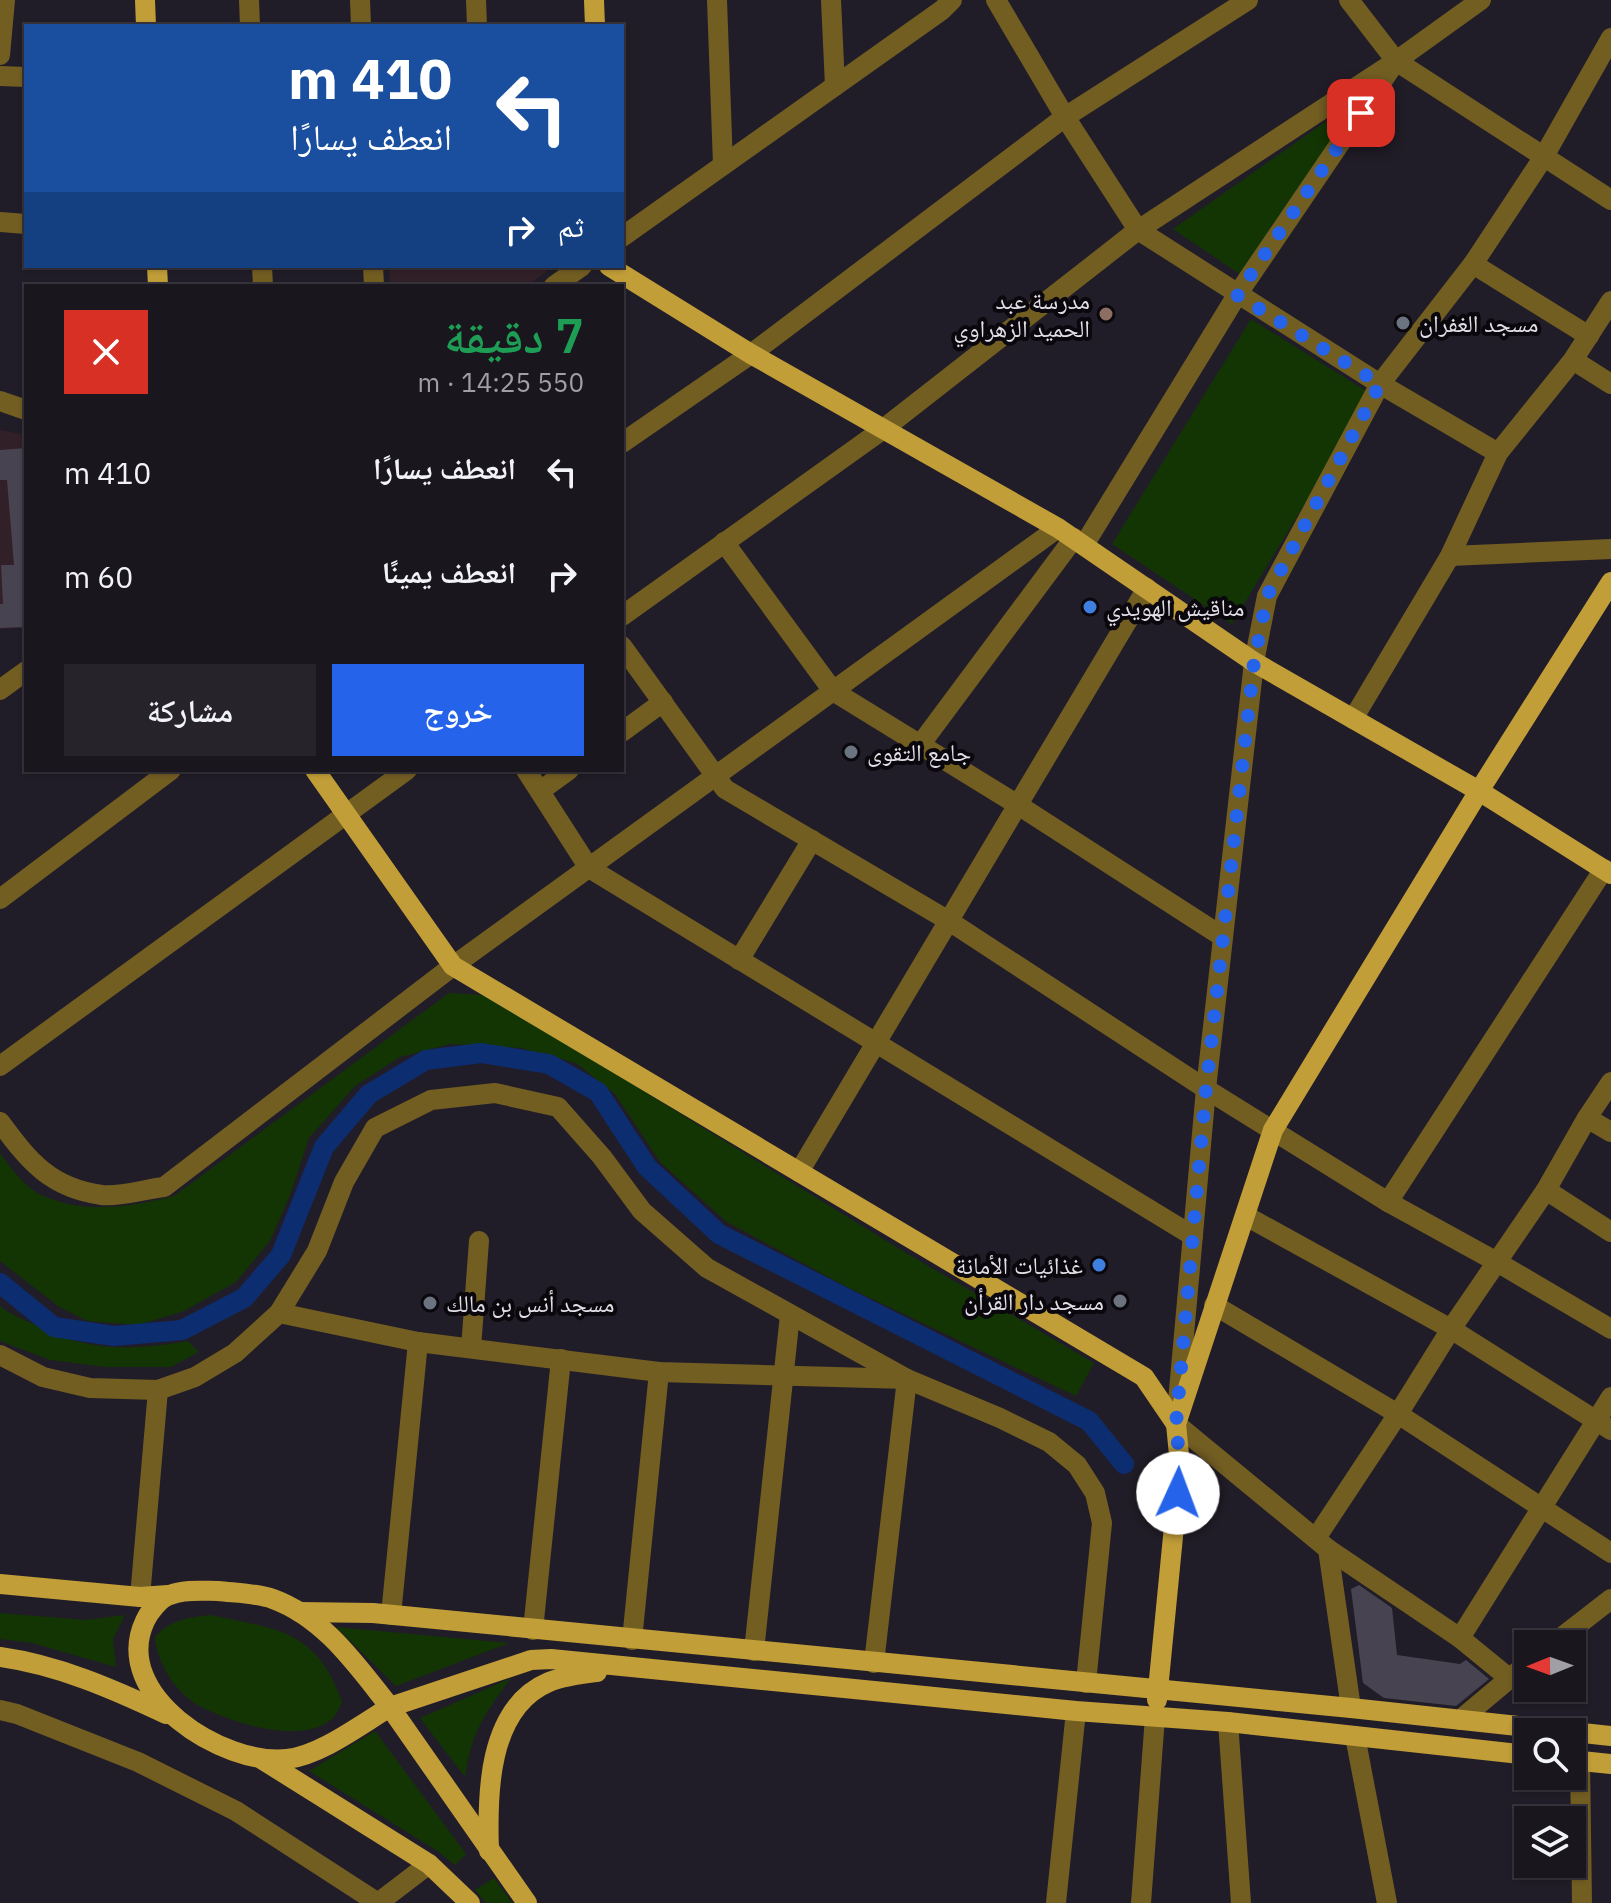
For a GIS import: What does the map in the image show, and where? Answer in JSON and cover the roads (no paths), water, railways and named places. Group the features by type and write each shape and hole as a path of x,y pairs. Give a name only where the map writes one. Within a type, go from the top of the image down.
{"main road":[{"path":"145,0 146,24"},
{"path":"594,0 595,24"},
{"path":"612,268 751,354 1072,537 1254,662 1479,791 1608,871"},
{"path":"1155,1717 1180,1465 1176,1424 1273,1130 1479,791 1611,582"},
{"path":"316,772 453,966 1144,1377 1176,1424"},
{"path":"0,1584 140,1597 218,1591 271,1599 299,1612 325,1631 390,1707 527,1903"},
{"path":"168,1595 149,1613 139,1633 138,1654 144,1677 154,1695 175,1718"},
{"path":"299,1612 391,1615 1611,1736"},
{"path":"0,1657 25,1661 114,1689 175,1718 226,1749 259,1758 286,1759 309,1754 390,1707 531,1660 551,1659 1076,1711 1228,1722 1514,1753"},
{"path":"489,1851 487,1813 493,1760 506,1725 516,1709 528,1695 547,1683 574,1675 625,1668"},
{"path":"259,1758 429,1864 470,1903"},
{"path":"1586,1762 1611,1764"}],"street":[{"path":"0,55 5,0"},
{"path":"249,0 250,24"},
{"path":"360,0 361,24"},
{"path":"476,0 477,24"},
{"path":"717,0 723,165"},
{"path":"831,0 835,86"},
{"path":"996,0 1065,117 1138,230 1380,384 1498,453"},
{"path":"624,442 751,354 1065,117 1248,0"},
{"path":"1349,0 1396,61 1611,200"},
{"path":"624,615 882,430 1138,230 1396,61 1481,0"},
{"path":"624,236 835,86 945,3"},
{"path":"1509,1678 1460,1638 1322,1544 1176,1424 1206,1089 1254,662 1267,596 1380,384 1473,264 1543,158 1611,38"},
{"path":"920,745 1072,537 1396,61"},
{"path":"0,76 24,77"},
{"path":"0,222 24,224"},
{"path":"1473,264 1589,336"},
{"path":"557,284 579,268"},
{"path":"1353,719 1450,556 1498,453 1573,360 1611,301"},
{"path":"1573,360 1611,384"},
{"path":"0,401 24,409"},
{"path":"0,1122 29,1161 61,1183 104,1196 164,1187 453,966 833,691 1072,537"},
{"path":"724,542 833,691 1223,937"},
{"path":"1450,556 1611,549"},
{"path":"799,1172 1147,588"},
{"path":"624,649 725,789 949,921 1206,1089 1388,1202 1611,1329"},
{"path":"0,690 24,672"},
{"path":"624,731 663,702"},
{"path":"0,899 168,772"},
{"path":"0,1066 404,772"},
{"path":"527,772 589,868 1193,1236"},
{"path":"540,791 566,772"},
{"path":"739,960 812,840"},
{"path":"1388,1202 1608,871"},
{"path":"1351,1708 1322,1544 1451,1329 1546,1190 1611,1082"},
{"path":"0,1373 43,1377 90,1388 158,1390 195,1377 235,1353 279,1313 317,1251 344,1182 375,1128 431,1100 495,1093 558,1107 602,1157 642,1211 707,1268 907,1379 1049,1442 1077,1465 1095,1493 1102,1523 1086,1683"},
{"path":"1587,1118 1611,1132"},
{"path":"1546,1190 1611,1232"},
{"path":"1246,1216 1451,1329 1604,1425"},
{"path":"471,1348 479,1241"},
{"path":"1214,1305 1398,1414 1611,1553"},
{"path":"279,1313 418,1342 659,1372 907,1379"},
{"path":"754,1651 790,1315"},
{"path":"391,1615 418,1342"},
{"path":"0,1355 43,1377"},
{"path":"533,1630 561,1359"},
{"path":"632,1640 659,1372"},
{"path":"874,1663 907,1379"},
{"path":"140,1597 158,1390"},
{"path":"1460,1638 1541,1506 1604,1425 1611,1397"},
{"path":"1571,1630 1611,1599"},
{"path":"1460,1720 1514,1674"},
{"path":"0,1710 138,1762 236,1811 378,1903 429,1864"},
{"path":"1056,1903 1076,1711"},
{"path":"1141,1903 1155,1717"},
{"path":"1228,1722 1241,1903"},
{"path":"1355,1736 1387,1903"},
{"path":"1577,1790 1582,1903"}],"waterway":[{"path":"0,1283 54,1327 114,1336 182,1330 244,1298 281,1255 324,1147 369,1094 426,1060 481,1053 549,1064 598,1092 647,1167 719,1234 1089,1421 1124,1464"}],"place":[{"name":"مدرسة عبد الحميد الزهراوي","path":"1106,314"},
{"name":"مسجد الغفران","path":"1403,323"},
{"name":"مناقيش الهويدي","path":"1090,607"},
{"name":"جامع التقوى","path":"851,752"},
{"name":"غذائيات الأمانة","path":"1099,1265"},
{"name":"مسجد دار القرأن","path":"1120,1301"},
{"name":"مسجد أنس بن مالك","path":"430,1303"}]}
